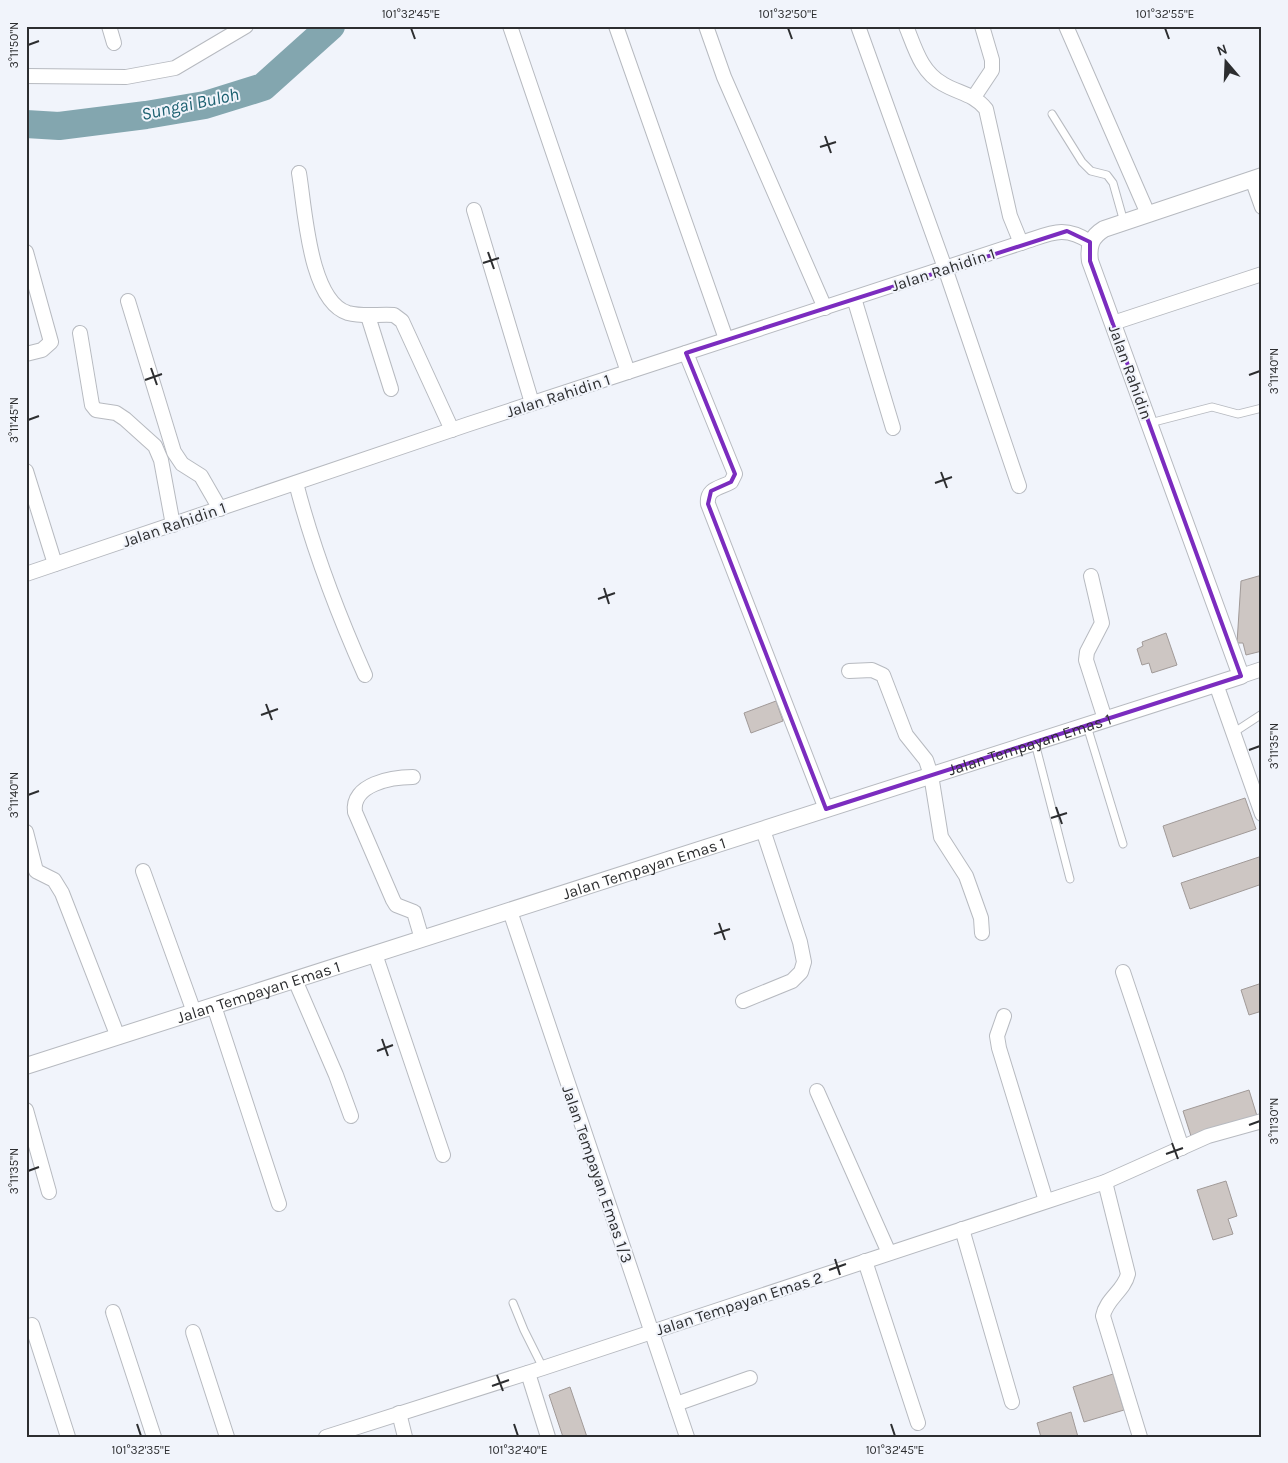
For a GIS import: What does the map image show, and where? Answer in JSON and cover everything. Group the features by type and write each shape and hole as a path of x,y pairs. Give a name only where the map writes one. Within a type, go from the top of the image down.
{"street":[{"path":"109,26 114,43"},
{"path":"26,76 126,77 174,68 246,26"},
{"path":"510,26 628,372"},
{"path":"616,26 726,339"},
{"path":"706,26 724,77 825,308"},
{"path":"858,26 945,268 1019,486"},
{"path":"906,26 925,70 943,84 974,97 986,109 1010,216 1021,243"},
{"path":"974,97 992,70 992,60 982,26"},
{"path":"1066,26 1148,214"},
{"path":"300,173 309,240 318,277 328,298 336,307 348,313 368,316 394,315 402,321 452,430"},
{"path":"1090,242 1095,234 1104,228 1257,178 1262,207"},
{"path":"474,210 532,403"},
{"name":"Jalan Rahidin 1","path":"26,574 532,403 1021,243 1067,231 1076,232 1090,242"},
{"name":"Jalan Rahidin","path":"1090,242 1090,261 1241,676"},
{"path":"26,252 50,342 42,350 26,354"},
{"path":"1113,323 1262,274"},
{"path":"854,298 893,428"},
{"path":"128,301 174,452 182,464 201,476 220,509"},
{"path":"368,316 391,389"},
{"path":"80,332 92,406 96,410 116,413 125,418 156,446 162,460 172,525"},
{"path":"686,353 735,474 731,482 711,491 708,495 708,504 826,809"},
{"path":"26,471 55,564"},
{"path":"296,483 314,547 333,602 365,675"},
{"path":"1091,576 1102,623 1086,660 1105,720"},
{"name":"Jalan Tempayan Emas 1","path":"26,1066 1262,669"},
{"path":"849,672 872,670 883,675 906,735 926,760 931,775 941,837 966,876 981,918 982,932"},
{"path":"1216,684 1262,814"},
{"path":"413,777 399,777 374,785 357,795 354,802 355,812 393,900 396,905 414,912 422,939"},
{"path":"743,1001 792,981 801,972 804,962 800,942 763,830"},
{"path":"26,832 36,871 54,880 71,912 118,1037"},
{"path":"142,870 194,1012"},
{"name":"Jalan Tempayan Emas 1/3","path":"510,911 687,1437"},
{"path":"374,954 443,1155"},
{"path":"1123,972 1182,1148"},
{"path":"295,980 336,1075 351,1116"},
{"path":"214,1006 279,1204"},
{"path":"1004,1016 997,1036 999,1048 1046,1201"},
{"path":"817,1092 889,1253"},
{"path":"26,1110 49,1192"},
{"name":"Jalan Tempayan Emas 2","path":"326,1437 544,1368 1105,1182 1208,1136 1262,1121"},
{"path":"1105,1182 1128,1274 1123,1286 1104,1309 1103,1316 1140,1437"},
{"path":"962,1229 1012,1402"},
{"path":"865,1261 918,1423"},
{"path":"113,1312 154,1437"},
{"path":"32,1325 68,1437"},
{"path":"193,1332 227,1437"},
{"path":"528,1373 548,1437"},
{"path":"676,1404 750,1378"},
{"path":"399,1413 405,1437"}],"lane":[{"path":"1052,114 1082,162 1091,171 1106,176 1113,183 1124,222"},
{"path":"1150,423 1212,407 1238,414 1262,408"},
{"path":"1233,733 1262,714"},
{"path":"1087,725 1123,844"},
{"path":"1034,742 1070,879"},
{"path":"514,1303 524,1330 544,1368"}],"highlighted area":[{"path":"1067,231 1090,242 1090,261 1241,676 826,809 708,504 711,491 731,482 735,474 686,353"}],"building":[{"path":"1262,575 1262,651 1246,655 1243,643 1237,643 1241,581"},
{"path":"1166,633 1177,665 1152,673 1149,663 1142,665 1137,649 1143,646 1142,642"},
{"path":"776,701 783,721 751,733 744,713"},
{"path":"1245,798 1256,829 1173,857 1163,826"},
{"path":"1262,856 1262,884 1190,909 1181,883"},
{"path":"1262,983 1262,1011 1249,1015 1241,990"},
{"path":"1249,1090 1257,1116 1191,1136 1183,1111"},
{"path":"1226,1181 1237,1216 1228,1219 1233,1234 1213,1240 1197,1190"},
{"path":"1113,1374 1124,1410 1084,1422 1073,1387"},
{"path":"570,1387 587,1437 563,1437 549,1395"},
{"path":"1071,1412 1078,1437 1041,1437 1037,1423"}],"waterway":[{"name":"Sungai Buloh","path":"26,124 59,126 146,115 205,105 263,87 331,26"}]}
